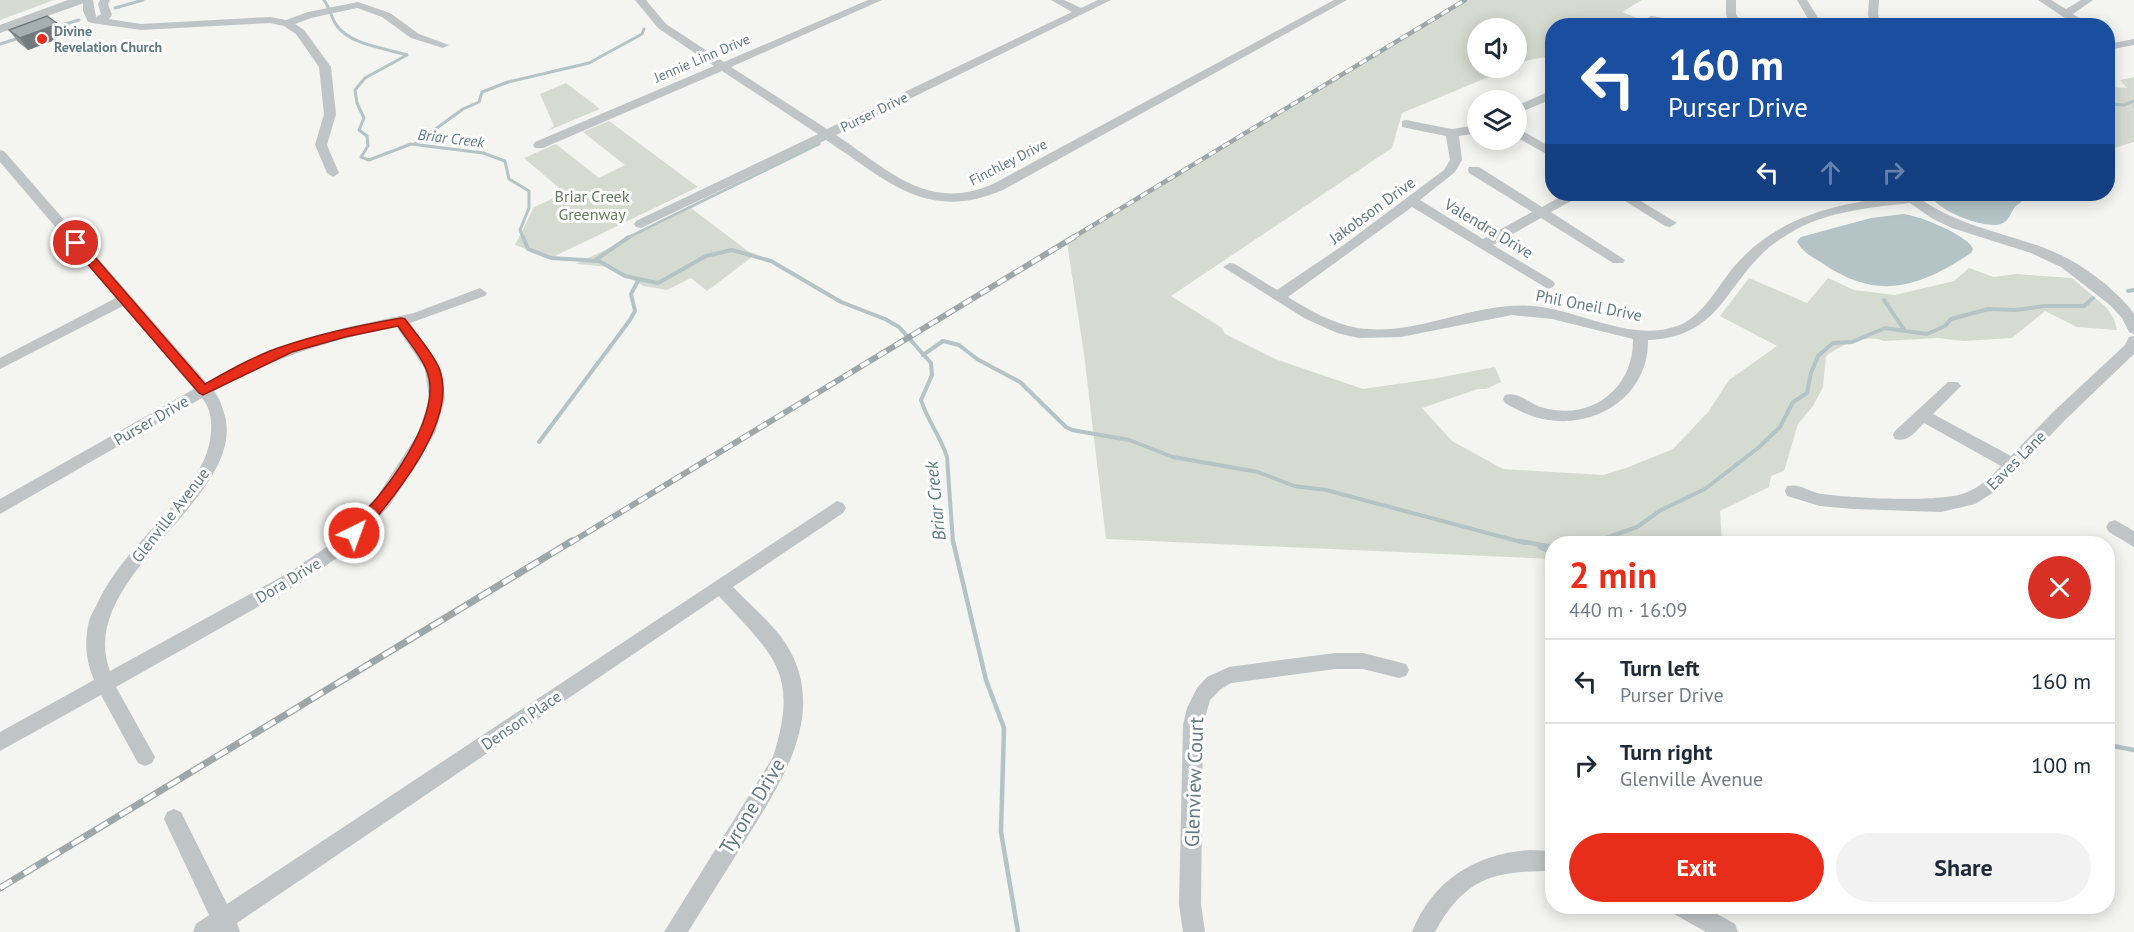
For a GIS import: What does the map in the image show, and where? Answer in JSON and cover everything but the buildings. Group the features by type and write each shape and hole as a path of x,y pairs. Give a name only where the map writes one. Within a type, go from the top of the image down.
{"street":[{"path":"0,29 80,0"},
{"path":"88,0 89,18 113,24 141,27 270,20 287,23 300,32 325,67 330,114 321,145 333,173"},
{"path":"102,20 107,15 103,4 105,0"},
{"name":"Finchley Drive","path":"640,0 662,26 826,135 916,192 943,200 974,197 998,187 1342,0"},
{"name":"Jennie Linn Drive","path":"539,145 877,0"},
{"path":"1056,0 1082,12"},
{"name":"Purser Drive","path":"641,224 1106,0"},
{"path":"1730,0 1733,18"},
{"path":"1802,0 1812,18"},
{"path":"2043,0 2072,18"},
{"path":"2065,14 2088,0"},
{"path":"1871,2 1874,18"},
{"path":"287,23 303,16 353,5 386,15 415,36 443,45"},
{"path":"2115,42 2120,45"},
{"path":"2115,45 2134,42"},
{"path":"1527,106 1545,98"},
{"path":"1407,124 1452,134 1467,131"},
{"name":"Jakobson Drive","path":"1280,296 1439,181 1453,166 1456,153 1452,134"},
{"path":"1527,138 1545,149"},
{"name":"Glenville Avenue","path":"1,157 213,401 220,416 221,431 218,447 205,473 109,596 96,628 96,656 107,683 145,757"},
{"path":"1474,170 1618,260"},
{"name":"Valendra Drive","path":"1412,201 1548,284"},
{"path":"1484,244 1560,201"},
{"path":"1639,201 1670,223"},
{"name":"Phil Oneil Drive","path":"1230,267 1321,321 1360,333 1395,332 1513,310 1544,313 1640,334 1661,334 1688,327 1701,316 1754,251 1773,235 1794,224 1834,210 1883,201"},
{"path":"1918,201 1944,218 2040,251 2067,264 2118,302 2132,322 2134,329"},
{"name":"Purser Drive","path":"0,507 248,366 287,349 344,333 401,322 480,293"},
{"path":"0,364 125,299"},
{"name":"Dora Drive","path":"0,742 296,577 344,544 365,523 384,500 427,433 435,412 437,399 433,369 401,322"},
{"path":"1511,399 1536,412 1562,416 1581,414 1609,403 1627,389 1633,380 1641,359 1640,334"},
{"name":"Eaves Lane","path":"1792,491 1835,502 1956,503 1982,494 2059,416 2131,348 2134,341"},
{"path":"1902,435 1953,386"},
{"path":"1923,415 2013,465"},
{"name":"Denson Place","path":"204,932 226,926 837,508"},
{"path":"2115,527 2134,540"},
{"name":"Tyrone Drive","path":"675,932 760,798 782,760 790,734 794,696 790,674 779,649 721,586"},
{"name":"Glenview Court","path":"1194,932 1190,904 1193,725 1197,706 1206,691 1220,679 1229,675 1335,661 1364,661 1398,670"},
{"path":"174,819 226,926"},
{"path":"1423,932 1434,910 1445,896 1470,875 1505,862 1545,861"},
{"path":"1696,914 1727,932"}],"green space":[{"path":"0,0 54,0 0,20"},
{"path":"1467,0 1642,0 1622,12 1637,18 1545,18 1545,57 1527,61 1527,18 1467,18 1467,78 1486,78 1402,113 1392,148 1171,296 1222,328 1225,334 1275,359 1363,389 1495,367 1501,382 1486,389 1478,389 1422,408 1452,441 1503,469 1603,475 1673,449 1709,411 1729,380 1777,346 1720,316 1749,278 1807,303 1828,278 1854,290 1895,295 1954,281 1969,268 1994,277 2016,274 2072,278 2106,307 2114,319 2117,330 2077,327 2045,311 2012,338 1964,341 1938,338 1884,341 1870,338 1854,341 1826,356 1823,387 1813,406 1798,424 1784,471 1771,476 1769,487 1720,511 1722,536 1545,536 1545,559 1106,539 1084,354 1067,243"},
{"path":"2134,77 2134,142 2115,148 2115,87 2127,88 2120,80"},
{"path":"566,83 600,109 547,131 554,126 540,94"},
{"name":"Briar Creek Greenway","path":"609,121 698,187 551,258 515,245 534,207 565,193 524,158 556,144 599,178 625,165 583,132"},
{"name":"Briar Creek Greenway","path":"691,208 749,252 756,254 707,291 691,278 667,290 643,286 611,267 576,264"}],"shaded area":[{"path":"1935,201 2022,201 2006,221 1994,225 1966,219 1940,206"},
{"path":"1903,214 1953,232 1969,244 1973,249 1971,253 1952,265 1917,281 1881,286 1863,283 1845,276 1809,255 1797,241 1801,237 1871,218"}],"waterway":[{"path":"115,8 143,0"},
{"name":"Briar Creek","path":"324,0 337,26 351,38 407,55 365,78 355,90 357,103 364,118 359,130 367,136 368,146 361,157 369,160 411,144 483,153 505,161 509,179 529,191 529,208 520,230 523,238"},
{"path":"55,27 79,20"},
{"path":"415,144 463,109 479,102 482,92 508,82 589,63 642,34 644,29"},
{"path":"0,44 19,38"},
{"path":"2115,104 2124,105 2134,101"},
{"path":"629,237 819,144"},
{"name":"Briar Creek","path":"523,237 528,249 551,258 594,261"},
{"path":"594,261 629,237"},
{"name":"Briar Creek","path":"594,261 625,276 658,283 706,256 732,250 771,261 841,302 885,319 899,327 924,355"},
{"path":"539,442 630,320 635,311 631,294 639,279"},
{"path":"2128,291 2134,290"},
{"path":"1905,331 1927,334 1945,326 1951,319 1989,309 2016,310 2044,306 2084,306 2093,298"},
{"path":"1884,300 1905,331"},
{"path":"1612,536 1637,527 1661,510 1705,489 1758,448 1780,427 1793,402 1807,393 1811,373 1818,356 1833,343 1852,342 1885,328 1905,331"},
{"path":"924,355 943,341 959,345 977,359 1020,382 1066,427 1072,430 1129,440 1173,457 1258,472 1294,486 1326,490 1525,543"},
{"name":"Briar Creek","path":"924,355 931,363 932,375 921,400 947,457 953,543"},
{"name":"Briar Creek","path":"953,541 986,680 1004,728 1001,832 1018,932"},
{"path":"1519,541 1545,546"},
{"path":"1540,547 1545,550"},
{"path":"2115,746 2134,750"}],"railway":[{"path":"1072,238 1465,0"},
{"path":"570,543 1074,237"},
{"path":"0,888 572,541"}],"place":[{"name":"Divine Revelation Church","path":"42,39"}],"route":[{"path":"76,243 203,390 248,366 298,345 401,322 407,334 430,361 436,378 435,412 427,433 384,500 354,533"}]}
